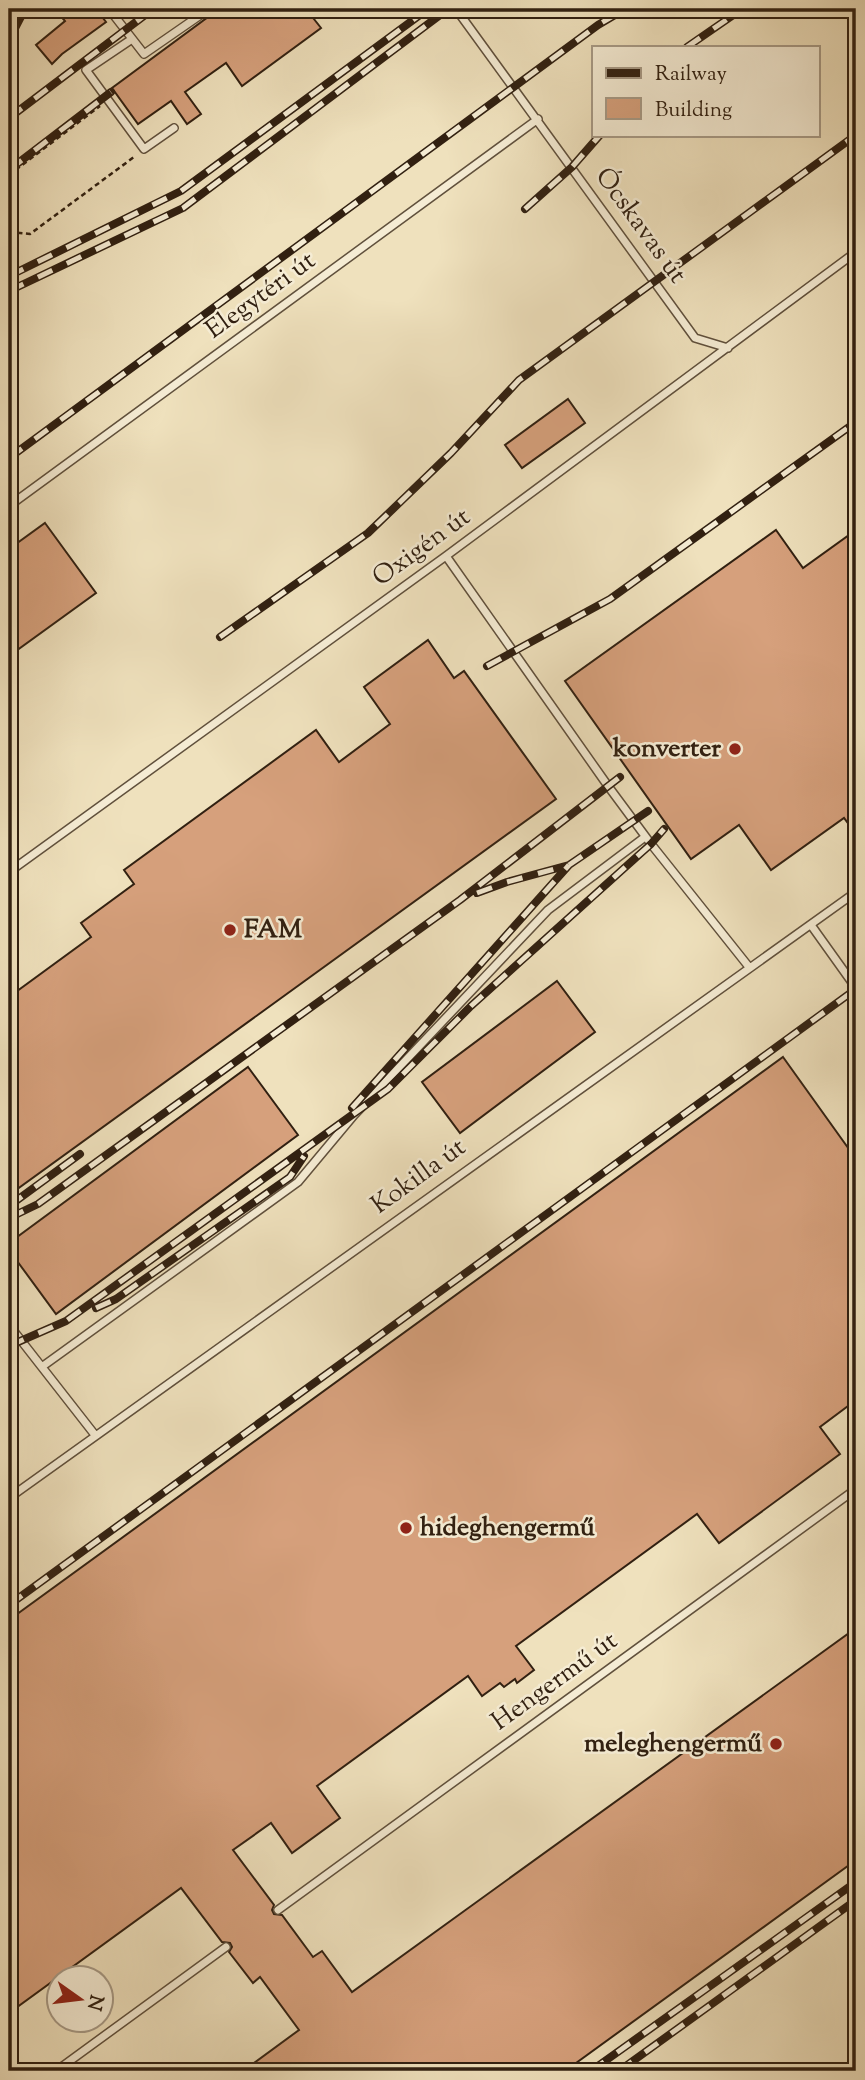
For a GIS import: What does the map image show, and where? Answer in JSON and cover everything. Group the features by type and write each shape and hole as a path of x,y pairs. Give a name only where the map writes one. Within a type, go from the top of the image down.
{"lane":[{"path":"109,9 144,54 209,9"},
{"name":"Ócskavas út","path":"456,9 695,338 728,348"},
{"path":"132,39 86,70 144,149 174,128"},
{"name":"Elegytéri út","path":"9,506 538,119"},
{"name":"Oxigén út","path":"9,872 446,556 856,253"},
{"path":"446,556 645,837 749,967"},
{"path":"43,1366 298,1181 354,1115 548,910 645,837"},
{"name":"Kokilla út","path":"9,1498 856,892"},
{"path":"811,925 856,988"},
{"path":"9,1325 95,1435"},
{"name":"Hengermű út","path":"278,1910 856,1489"},
{"path":"56,2071 226,1947"}],"path":[{"path":"9,175 108,100"},
{"path":"9,232 30,234 144,149"}],"building":[{"path":"55,9 96,9 106,22 52,64 36,45 65,21"},
{"path":"215,9 306,9 321,28 242,86 226,63 185,92 201,114 187,124 171,101 138,124 112,88 212,14"},
{"path":"568,399 585,423 522,468 505,445"},
{"path":"45,523 96,593 9,656 9,549"},
{"name":"konverter","path":"776,530 803,568 856,530 856,834 844,818 771,870 739,825 691,859 565,681"},
{"name":"FAM","path":"428,640 454,678 464,671 556,799 9,1195 9,997 91,937 81,923 134,884 124,870 316,730 339,762 390,724 364,687"},
{"path":"557,981 595,1032 460,1133 422,1082"},
{"name":"hideghengermű","path":"783,1057 856,1159 856,1400 820,1427 840,1454 719,1543 697,1514 516,1646 534,1670 517,1683 515,1679 504,1687 500,1683 482,1696 468,1676 317,1786 340,1818 292,1853 271,1823 233,1850 274,1905 274,1914 282,1915 313,1957 322,1951 352,1992 856,1628 856,1860 565,2071 243,2071 299,2030 260,1977 253,1983 229,1952 232,1947 230,1943 222,1942 181,1888 75,1965 46,1965 46,1986 9,2013 9,1620"},
{"path":"248,1067 298,1135 56,1314 9,1250 9,1243"}],"railway":[{"path":"9,40 25,9"},
{"path":"9,118 153,9"},
{"path":"9,276 181,191 428,9"},
{"path":"9,291 183,208 448,9"},
{"path":"9,458 598,25 625,9"},
{"path":"688,46 742,9"},
{"path":"9,170 111,92"},
{"path":"220,637 368,533 451,453 519,380 856,135"},
{"path":"525,209 572,167 599,136"},
{"path":"487,666 610,599 856,422"},
{"path":"9,1218 38,1204 460,900 620,777"},
{"path":"477,893 569,865 648,811"},
{"path":"9,1346 66,1321 388,1089 471,1006 651,844 664,829"},
{"path":"352,1108 569,865"},
{"path":"9,1605 856,989"},
{"path":"9,1206 80,1154"},
{"path":"96,1308 116,1299 290,1177 304,1156"},
{"path":"591,2071 856,1882"},
{"path":"619,2071 856,1900"}],"place":[{"name":"konverter","path":"735,749"},
{"name":"FAM","path":"230,930"},
{"name":"hideghengermű","path":"406,1528"},
{"name":"meleghengermű","path":"776,1744"}]}
